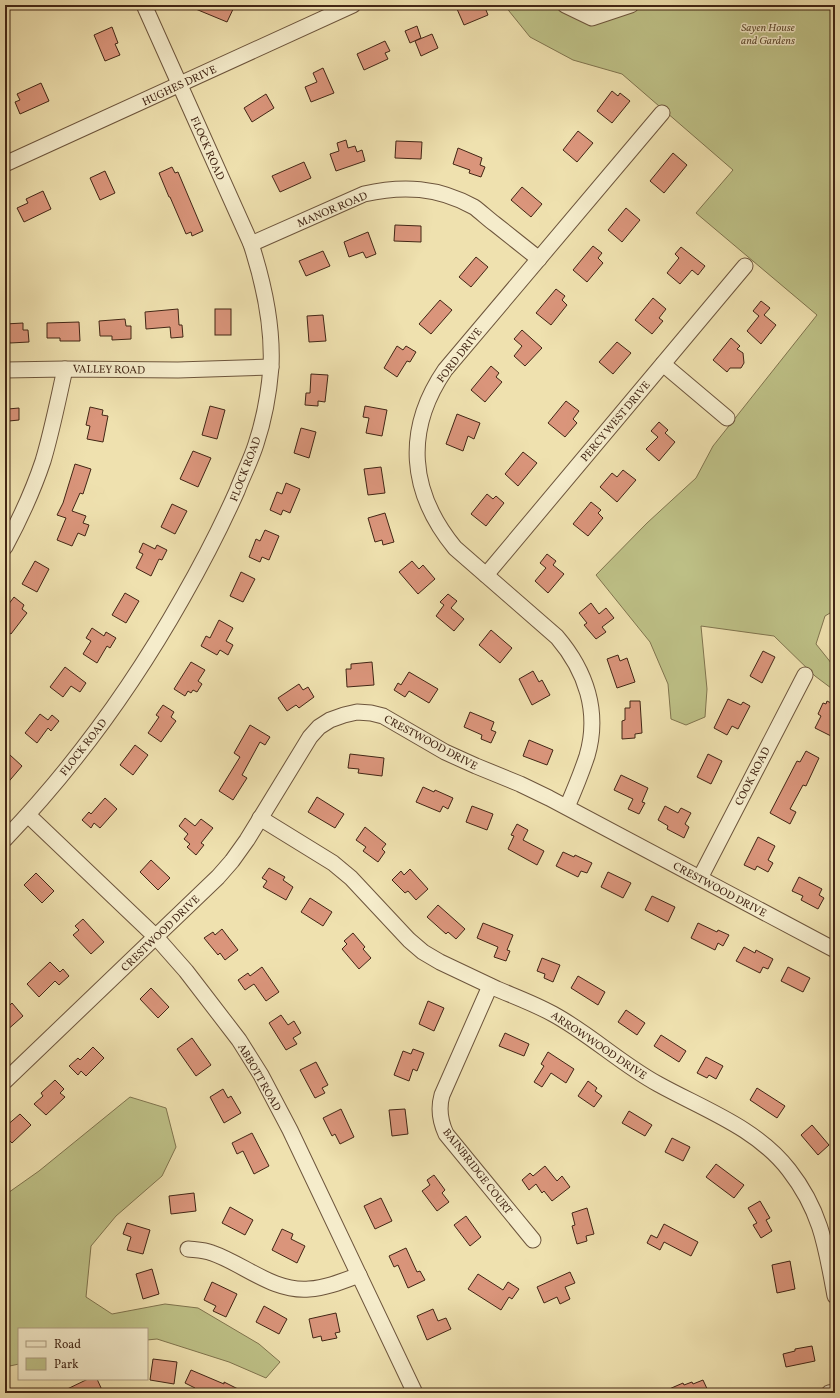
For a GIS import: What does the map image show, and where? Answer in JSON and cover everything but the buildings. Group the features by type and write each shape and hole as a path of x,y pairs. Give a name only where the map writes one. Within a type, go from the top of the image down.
{"street":[{"name":"FLOCK ROAD","path":"5,839 28,815 65,771 106,717 149,654 202,563 226,517 256,444 264,412 271,367 268,316 259,270 251,244 144,5"},
{"name":"HUGHES DRIVE","path":"5,164 353,5"},
{"path":"565,5 592,18 598,10 631,5"},
{"name":"FORD DRIVE","path":"567,808 587,756 591,737 590,701 584,680 576,662 557,637 455,548 444,535 433,517 425,499 419,478 417,457 418,438 421,419 428,400 442,374 662,113"},
{"name":"MANOR ROAD","path":"251,244 364,194 382,190 414,188 438,192 456,198 475,208 539,259"},
{"name":"PERCY WEST DRIVE","path":"486,575 745,266"},
{"path":"663,364 727,418"},
{"name":"VALLEY ROAD","path":"5,547 21,517 41,467 65,369 178,370 271,367"},
{"path":"5,370 65,369"},
{"name":"COOK ROAD","path":"700,878 805,675"},
{"name":"CRESTWOOD DRIVE","path":"5,1081 223,872 247,840 310,737 319,727 344,714 357,712 383,716 445,752 520,784 835,950"},
{"name":"ABBOTT ROAD","path":"28,815 156,937 186,971 239,1040 261,1075 290,1130 415,1393"},
{"name":"ARROWWOOD DRIVE","path":"260,818 333,863 351,878 409,940 424,952 440,962 490,986 552,1013 581,1031 651,1080 734,1124 771,1150 788,1168 801,1186 812,1206 825,1241 835,1296"},
{"name":"BAINBRIDGE COURT","path":"490,986 442,1095 439,1111 441,1122 446,1134 534,1240"},
{"path":"188,1249 213,1253 274,1282 293,1288 308,1290 322,1288 359,1275"},
{"path":"829,1393 835,1392"}],"green space":[{"name":"Sayen House and Gardens","path":"506,5 835,5 835,610 825,616 816,644 832,664 835,665 835,691 815,676 774,636 701,626 707,689 705,717 686,725 671,719 668,684 650,642 596,575 647,523 696,478 713,446 817,315 696,213 733,170 622,74 573,60 530,37"},
{"path":"130,1097 166,1108 176,1147 162,1176 116,1216 91,1246 86,1297 112,1314 165,1304 198,1308 259,1344 280,1362 266,1378 229,1362 157,1339 148,1340 148,1328 18,1328 18,1364 5,1367 5,1195 39,1171"}]}
